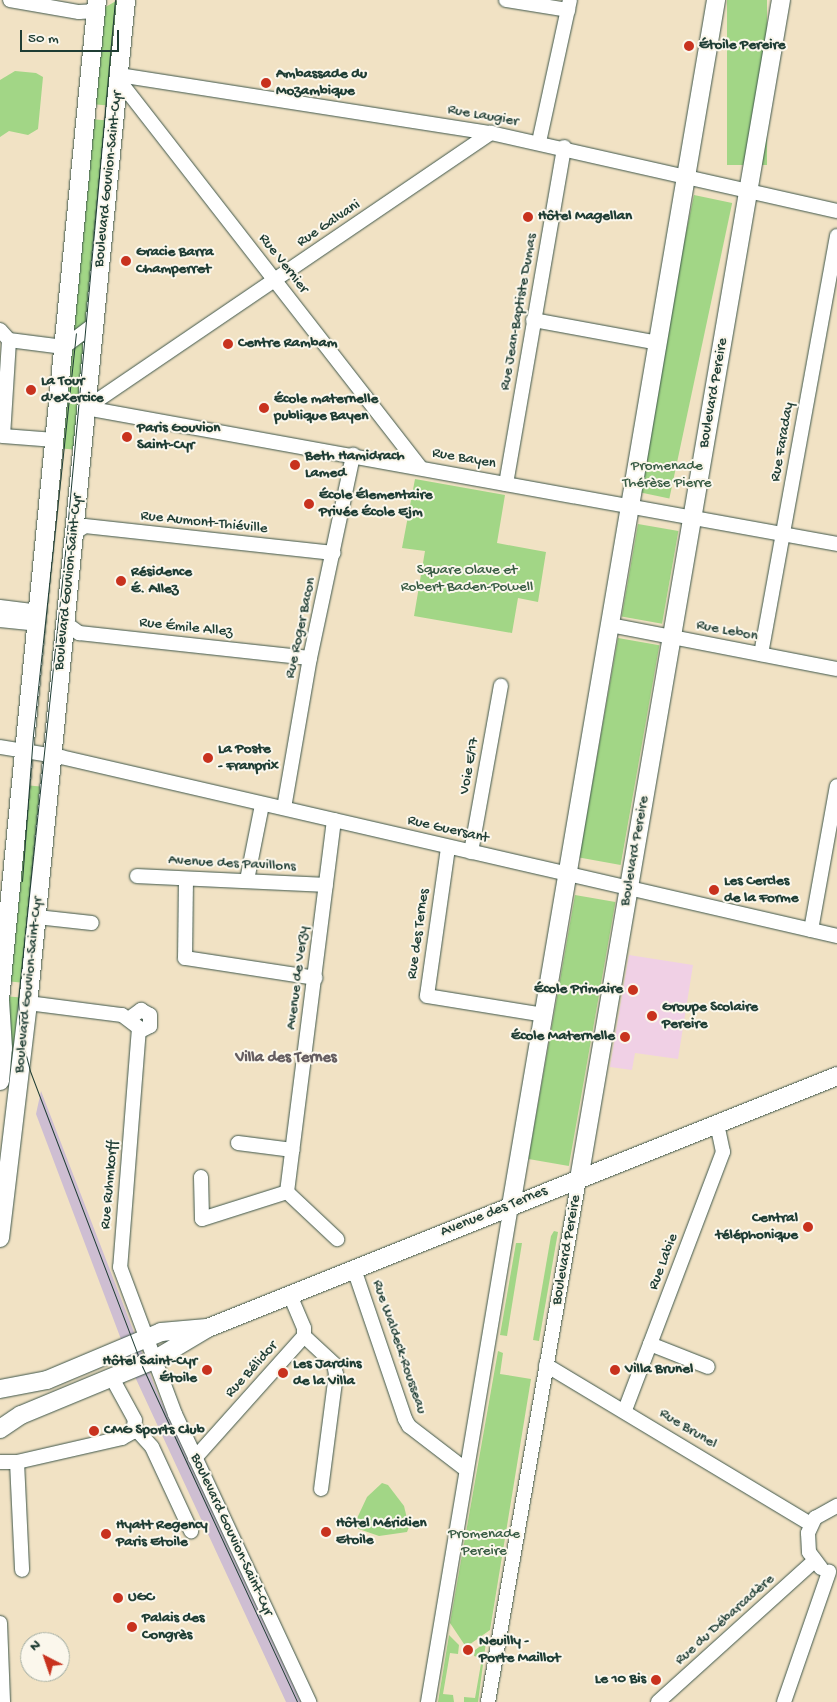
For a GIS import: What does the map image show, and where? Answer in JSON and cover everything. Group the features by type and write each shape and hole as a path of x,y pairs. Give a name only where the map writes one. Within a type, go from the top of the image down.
{"main road":[{"name":"Boulevard Gouvion-Saint-Cyr","path":"0,1238 2,1194 9,1164 37,916 126,0"},
{"path":"511,1206 544,1014 565,874 631,506 716,0"},
{"name":"Boulevard Pereire","path":"579,1179 781,0"},
{"name":"Boulevard Gouvion-Saint-Cyr","path":"0,1081 0,1000 96,6"},
{"name":"Avenue des Ternes","path":"0,1429 21,1415 154,1360 208,1328 837,1076"},
{"name":"Avenue des Ternes","path":"0,1389 47,1380 146,1338 174,1329 208,1328"}],"street":[{"path":"10,0 70,11 96,6"},
{"path":"506,0 569,5 539,142"},
{"name":"Rue Laugier","path":"119,77 491,133 564,147 837,211"},
{"name":"Rue Vernier","path":"119,77 421,468"},
{"name":"Rue Galvani","path":"86,408 491,133"},
{"name":"Rue Jean-Baptiste Dumas","path":"506,484 564,147"},
{"name":"Rue Faraday","path":"761,654 837,236"},
{"path":"533,320 658,342"},
{"path":"55,440 2,437 5,335 64,347 94,324"},
{"name":"Rue Bayen","path":"86,408 352,460 421,468 837,544"},
{"name":"Rue Roger Bacon","path":"284,808 310,658 336,547 352,460"},
{"name":"Rue Aumont-Thiéville","path":"73,534 84,526 336,547"},
{"path":"0,608 37,618"},
{"path":"0,620 37,618"},
{"name":"Rue Émile Allez","path":"65,618 68,625 79,633 310,658"},
{"name":"Rue Lebon","path":"610,626 837,669"},
{"name":"Voie E/17","path":"470,852 501,686"},
{"name":"Rue Guersant","path":"0,747 52,755 448,848 629,887 837,936"},
{"path":"811,930 837,786"},
{"path":"247,880 262,805"},
{"name":"Avenue de Verzy","path":"287,1192 334,820"},
{"name":"Rue des Ternes","path":"448,848 427,996 544,1014"},
{"name":"Avenue des Pavillons","path":"138,876 326,885"},
{"path":"186,879 185,958 315,978"},
{"path":"37,916 92,923"},
{"name":"Rue Ruhmkorff","path":"28,1003 130,1018 141,1010 150,1015 150,1026 140,1031 119,1262 146,1338"},
{"name":"Rue Labie","path":"625,1410 723,1152 717,1124"},
{"path":"238,1143 293,1150"},
{"path":"201,1177 202,1219 287,1192 337,1238"},
{"name":"Boulevard Pereire","path":"488,1702 579,1179"},
{"path":"428,1702 465,1468 511,1206"},
{"name":"Rue Waldeck-Rousseau","path":"354,1269 405,1419 409,1426 465,1468"},
{"path":"290,1295 304,1328 304,1336 334,1364 336,1374 322,1489"},
{"name":"Rue Bélidor","path":"195,1458 304,1336"},
{"name":"Boulevard Gouvion-Saint-Cyr","path":"146,1338 195,1458 310,1702"},
{"path":"650,1344 708,1368"},
{"name":"Rue Brunel","path":"546,1364 811,1524"},
{"path":"112,1378 132,1412 135,1428 146,1436 152,1447 191,1531"},
{"path":"0,1462 17,1462 122,1438 135,1428"},
{"path":"17,1462 22,1570"},
{"path":"784,1702 833,1573 814,1561 807,1543 811,1524 822,1512 837,1506"},
{"name":"Rue du Débarcadère","path":"658,1702 814,1561"},
{"path":"0,1624 3,1702"}],"shaded area":[{"name":"Groupe Scolaire Pereire","path":"629,955 693,965 678,1059 635,1053 632,1070 610,1067"},
{"path":"41,1091 157,1392 301,1702 286,1702 136,1379 36,1114"}],"green space":[{"path":"118,0 113,106 91,104 100,10"},
{"path":"727,0 767,0 767,165 727,165"},
{"path":"15,71 36,73 43,77 38,129 28,135 9,131 0,137 0,80"},
{"path":"90,119 111,121 92,338 71,336"},
{"name":"Promenade Thérèse Pierre","path":"694,195 732,203 669,499 631,490"},
{"path":"90,335 78,450 57,448 67,350"},
{"name":"Square Olave et Robert Baden-Powell","path":"415,479 505,495 497,543 546,552 538,602 518,598 512,633 414,616 425,551 402,548"},
{"path":"638,524 678,531 662,624 622,617"},
{"path":"618,638 659,645 621,865 579,858"},
{"path":"24,785 46,787 29,983 7,981"},
{"path":"575,895 615,902 569,1166 528,1159"},
{"path":"4,996 26,998 17,1074 6,1073"},
{"path":"554,1231 558,1232 539,1341 533,1340 551,1236"},
{"path":"516,1243 522,1243 507,1336 500,1335"},
{"name":"Promenade Pereire","path":"498,1351 503,1353 500,1374 531,1379 490,1630 466,1647 450,1623"},
{"path":"382,1483 388,1485 404,1506 409,1527 407,1532 379,1536 353,1527 367,1497"},
{"path":"449,1635 459,1645 458,1654 450,1653 443,1694 453,1695 454,1702 438,1702"},
{"path":"486,1642 478,1702 464,1702 464,1697 475,1698 482,1658 474,1656 475,1650"}],"tram line":[{"path":"115,0 65,553 18,998 20,1032 30,1071 142,1366 297,1702"},
{"path":"22,881 33,735 76,333"}],"place":[{"name":"Étoile Pereire","path":"689,46"},
{"name":"Ambassade du Mozambique","path":"266,83"},
{"name":"Hôtel Magellan","path":"528,217"},
{"name":"Gracie Barra Champerret","path":"126,261"},
{"name":"Centre Rambam","path":"228,344"},
{"name":"La Tour d'exercice","path":"31,390"},
{"name":"École maternelle publique Bayen","path":"264,408"},
{"name":"Paris Gouvion Saint-Cyr","path":"127,437"},
{"name":"Beth Hamidrach Lamed","path":"295,465"},
{"name":"École Élementaire Privée École Ejm","path":"309,504"},
{"name":"Résidence É. Allez","path":"121,581"},
{"name":"La Poste - Franprix","path":"208,758"},
{"name":"Les Cercles de la Forme","path":"714,890"},
{"name":"École Primaire","path":"633,990"},
{"name":"Groupe Scolaire Pereire","path":"652,1016"},
{"name":"École Maternelle","path":"625,1037"},
{"name":"Central téléphonique","path":"808,1227"},
{"name":"Hôtel Saint-Cyr Étoile","path":"207,1370"},
{"name":"Villa Brunel","path":"615,1370"},
{"name":"Les Jardins de la Villa","path":"283,1373"},
{"name":"CMG Sports Club","path":"94,1431"},
{"name":"Hôtel Méridien Etoile","path":"326,1532"},
{"name":"Hyatt Regency Paris Etoile","path":"106,1534"},
{"name":"UGC","path":"118,1598"},
{"name":"Palais des Congrès","path":"132,1627"},
{"name":"Neuilly - Porte Maillot","path":"468,1650"},
{"name":"Le 10 Bis","path":"656,1680"}],"district":[{"name":"Villa des Ternes","path":"286,1059"}]}
